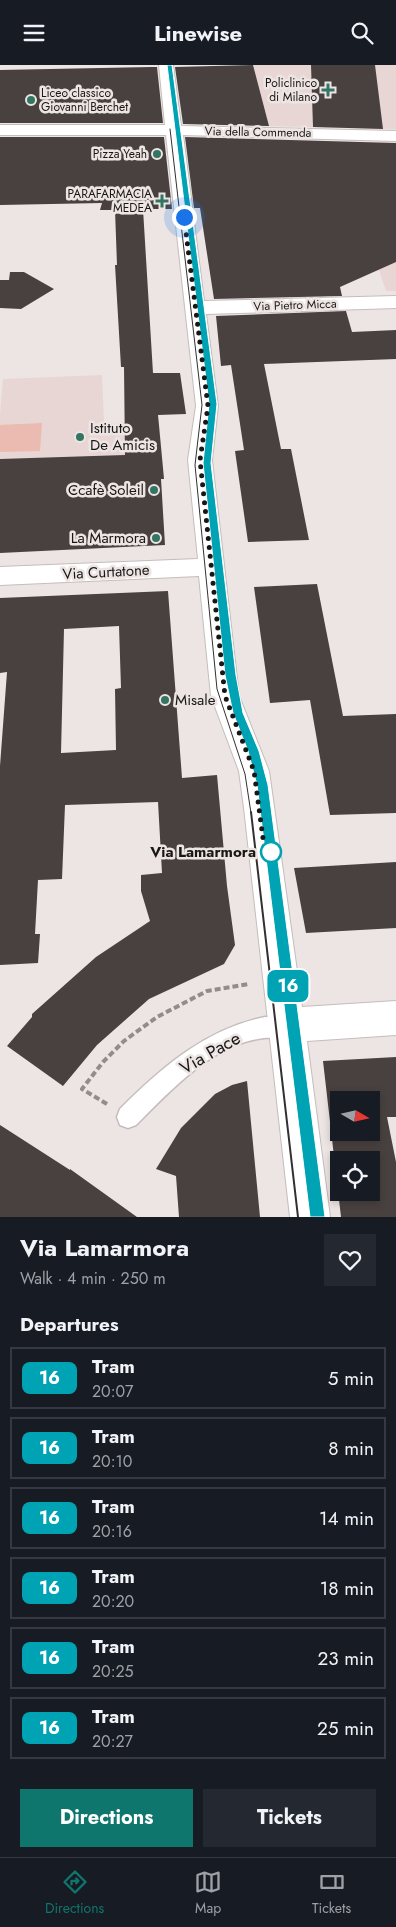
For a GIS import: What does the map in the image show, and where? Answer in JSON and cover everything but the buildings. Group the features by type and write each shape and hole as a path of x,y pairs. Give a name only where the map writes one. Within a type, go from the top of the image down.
{"street":[{"path":"166,65 194,307 208,406 200,460 225,696 254,771 260,808 278,971 288,1029 310,1217"},
{"name":"Via della Commenda","path":"0,130 174,131 396,136"},
{"name":"Via Pietro Micca","path":"194,307 219,308 396,302"},
{"name":"Via Curtatone","path":"0,576 212,567"},
{"name":"Via Pace","path":"288,1029 293,1025 396,1018"}],"lane":[{"name":"Via Pace","path":"128,1117 171,1076 192,1060 226,1039 257,1028 276,1026 288,1029"}],"path":[{"path":"128,1117 82,1089 103,1062 124,1041 157,1017 207,991 252,983"}],"shaded area":[{"name":"Policlinico di Milano","path":"253,65 396,65 396,129 269,126"},
{"path":"396,209 396,291 386,291 362,219"},
{"name":"Istituto De Amicis","path":"102,375 104,424 159,422 164,479 116,481 0,476 0,414 3,379"},
{"path":"42,423 40,451 0,452 0,425"}],"tram line":[{"path":"169,65 213,404 207,463 231,676 238,713 253,751 262,785 266,813"},
{"name":"16","path":"169,65 213,404 207,463 230,675 238,713 257,762 262,785 317,1217"},
{"path":"170,129 202,405 195,465 217,689 245,774 251,813"},
{"path":"251,812 298,1217"},
{"path":"265,812 317,1217"}],"place":[{"name":"Policlinico di Milano","path":"328,90"},
{"name":"Liceo classico Giovanni Berchet","path":"31,100"},
{"name":"Pizza Yeah","path":"157,154"},
{"name":"PARAFARMACIA MEDEA","path":"162,201"},
{"name":"Istituto De Amicis","path":"80,437"},
{"name":"Ccafè Soleil","path":"154,490"},
{"name":"La Marmora","path":"156,538"},
{"name":"Misale","path":"165,700"},
{"name":"Via Lamarmora","path":"271,852"}],"route":[{"path":"184,217 208,406 200,460 225,696 254,771 265,853 271,852"}]}
